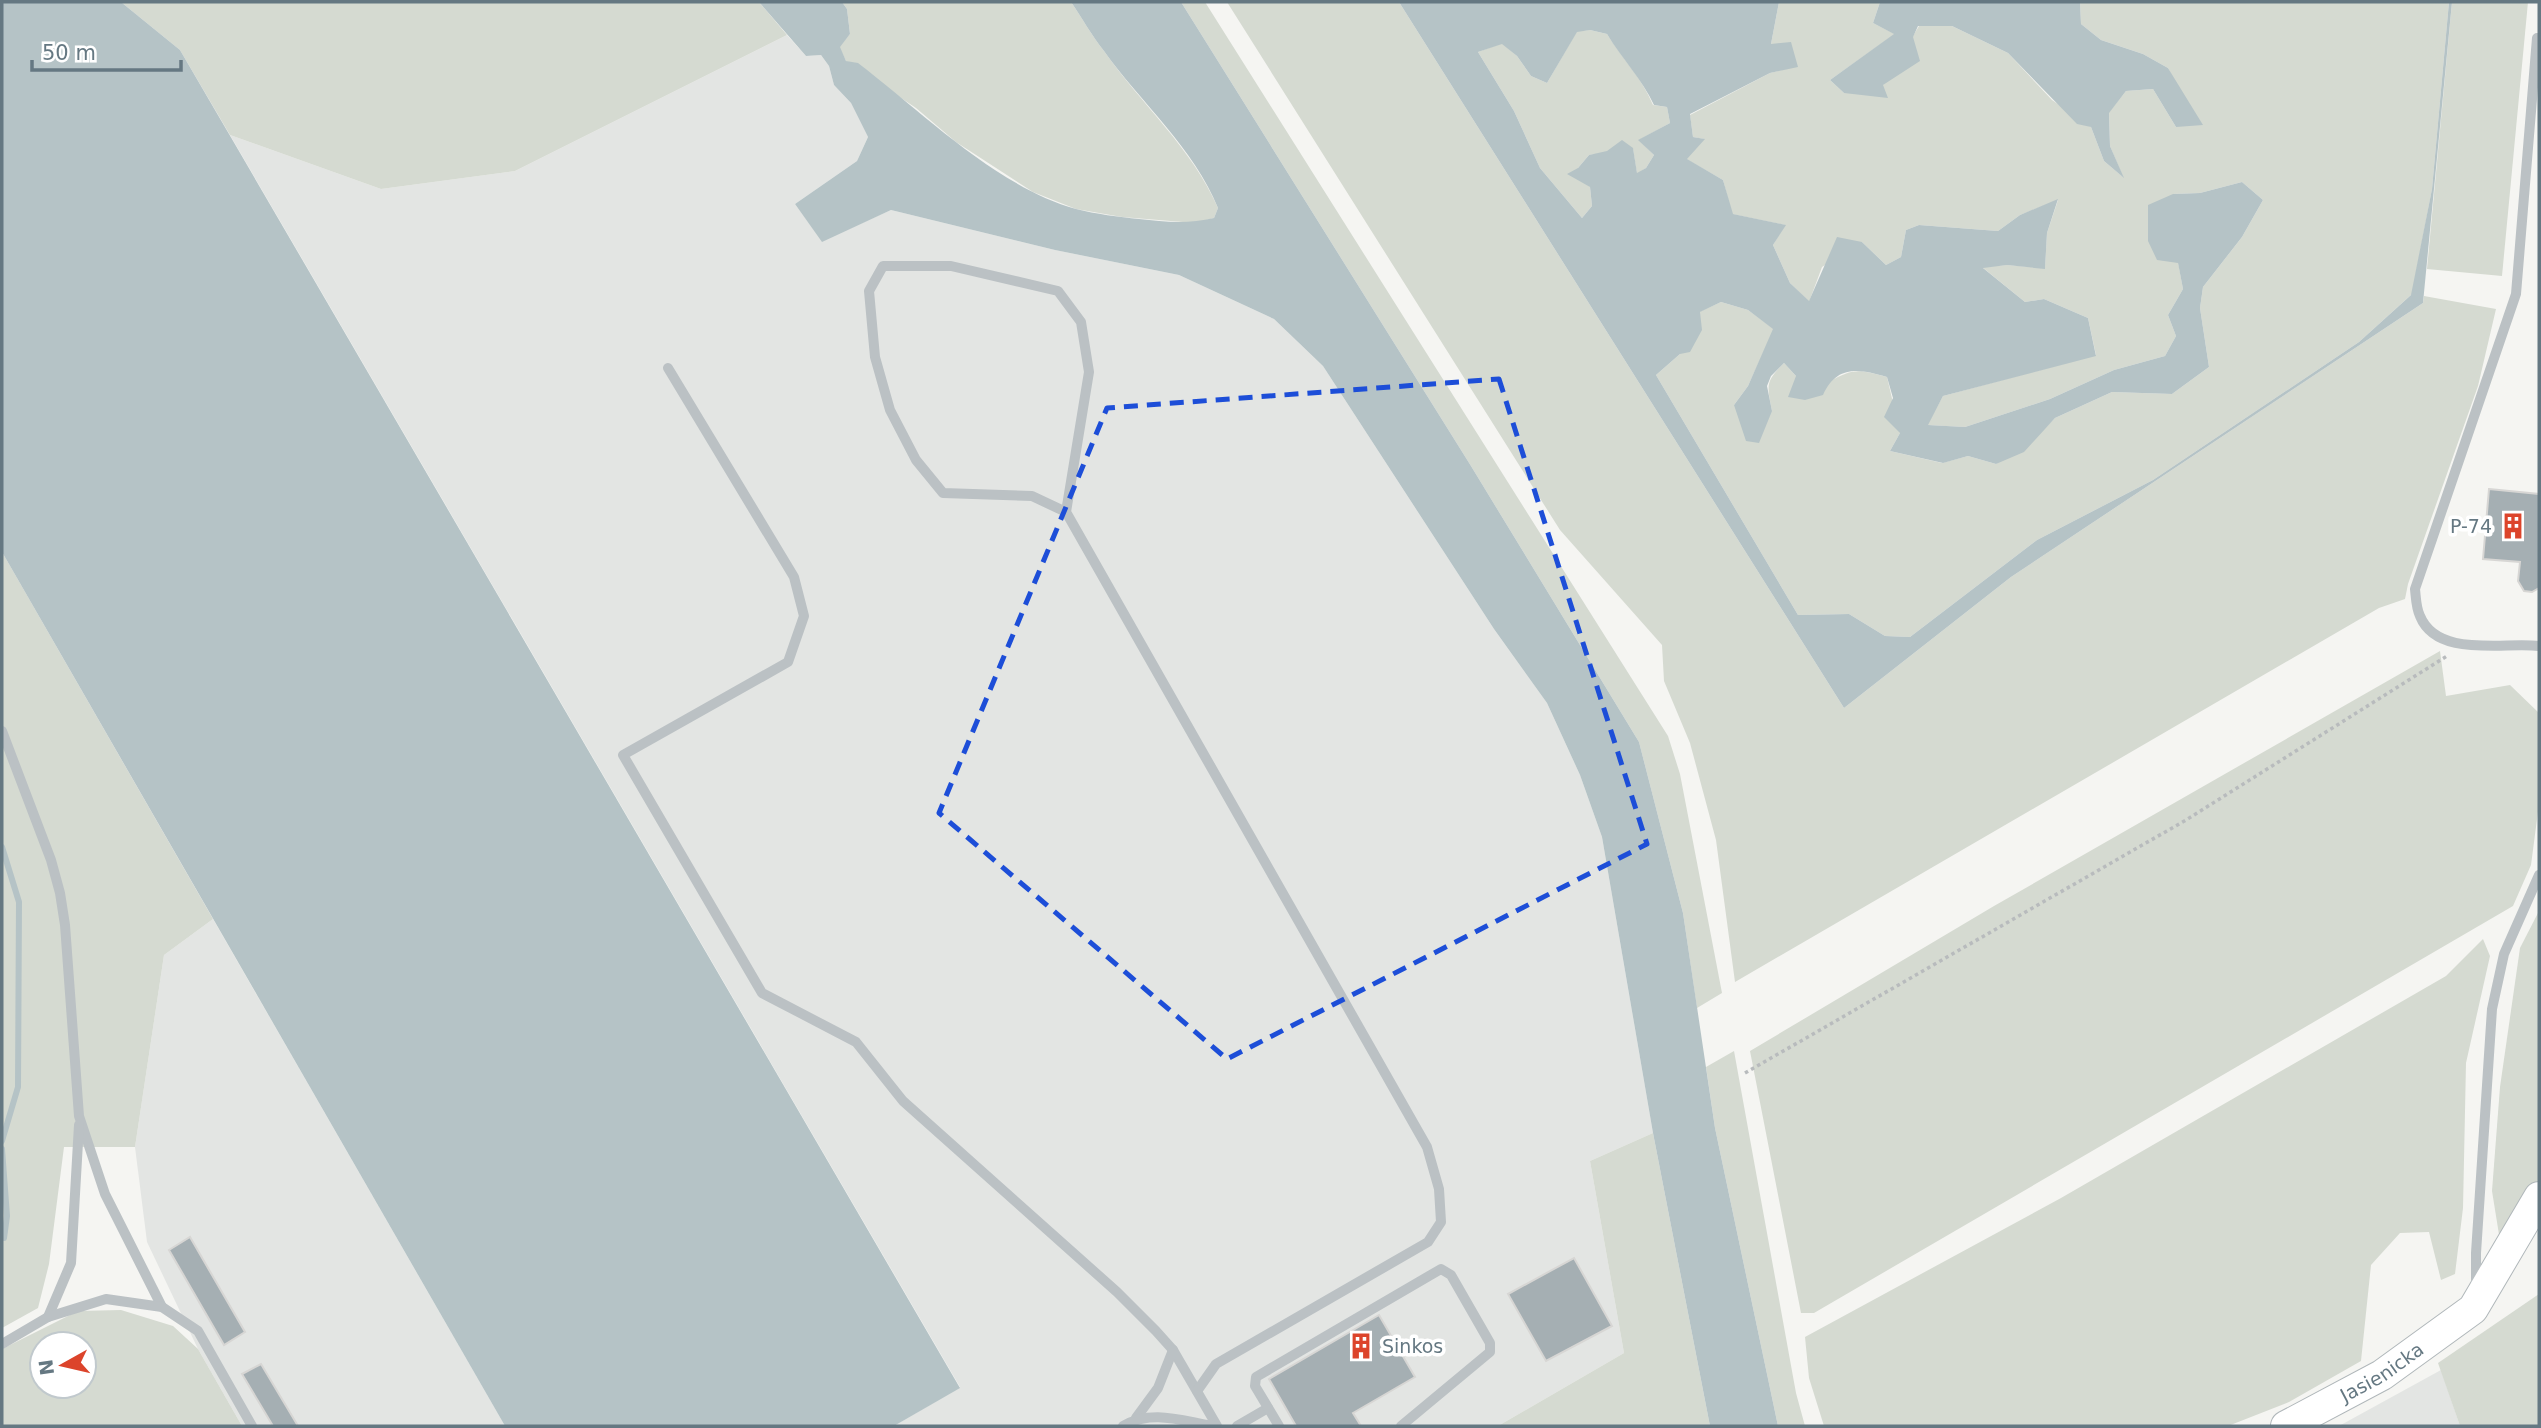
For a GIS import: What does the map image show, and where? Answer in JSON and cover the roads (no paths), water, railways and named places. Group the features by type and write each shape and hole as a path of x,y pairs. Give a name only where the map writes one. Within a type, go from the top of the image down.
{"main road":[{"path":"2473,1309 2539,1197"},
{"name":"Jasienicka","path":"2286,1426 2382,1375 2473,1309"}],"lane":[{"path":"2537,38 2516,294 2415,589 2420,617 2430,630 2445,642 2463,645 2539,646"},
{"path":"1066,512 1089,372 1081,322 1058,291 951,266 883,266 869,291 875,358 890,410 916,460 943,493 1032,495 1066,512 1427,1147 1439,1189 1441,1222 1428,1242 1216,1364 1197,1391"},
{"path":"668,368 794,577 804,615 788,662 623,755 762,993 856,1042 903,1101 1117,1292 1173,1350 1215,1426"},
{"path":"2,731 51,860 65,925 79,1115 71,1263 48,1317"},
{"path":"2473,1309 2478,1272 2476,1253 2492,1009 2504,954 2539,875"},
{"path":"79,1115 105,1194 162,1307"},
{"path":"1279,1426 1255,1386 1256,1377 1441,1269 1451,1275 1490,1343 1490,1352 1401,1426"},
{"path":"2,1344 48,1317 106,1299 162,1307 198,1331 253,1426"},
{"path":"1123,1426 1136,1418 1158,1388 1173,1350"},
{"path":"1237,1426 1268,1408"},
{"path":"1136,1418 1152,1416 1215,1426"}],"waterway":[{"path":"2,847 19,902 18,1087 2,1141"},
{"path":"2,1149 7,1216 4,1238"}],"place":[{"name":"P-74","path":"2513,526"},
{"name":"Sinkos","path":"1361,1346"}]}
